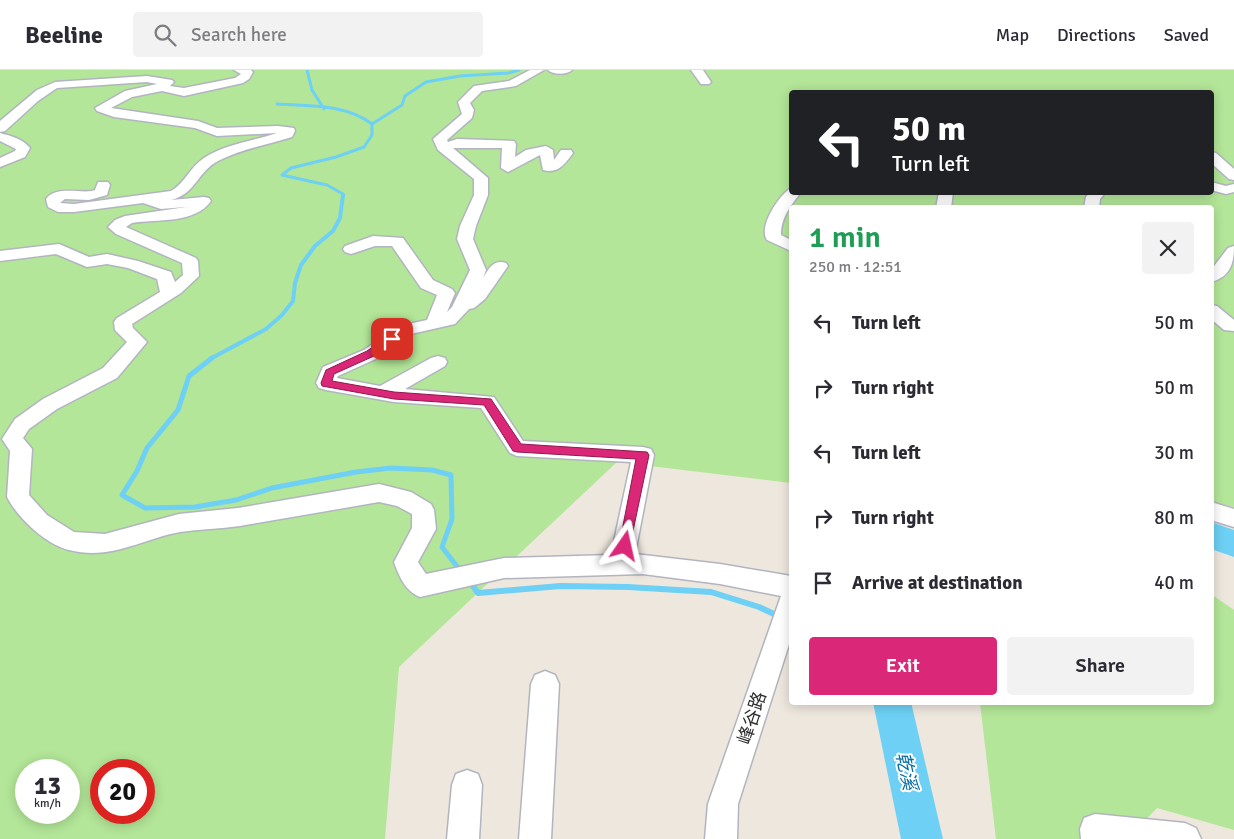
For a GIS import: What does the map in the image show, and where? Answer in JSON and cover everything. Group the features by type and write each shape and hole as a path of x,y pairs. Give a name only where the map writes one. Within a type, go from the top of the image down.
{"street":[{"path":"160,87 184,92 228,84 240,81 245,77 247,72 240,70"},
{"path":"460,310 478,270 465,239 468,226 481,196 481,178 443,147 440,139 468,115 464,102 478,88 512,84 538,70"},
{"path":"554,70 566,70"},
{"path":"697,70 705,82"},
{"path":"0,128 42,91 55,85 147,80 168,82 160,87 129,94 101,108 114,113 198,125 205,131 228,132 268,129 289,131 287,134 237,149 202,164 190,183 177,194 74,208 58,208 53,204 53,199 60,194 92,197 102,192 103,185"},
{"path":"0,137 18,143 23,148 20,154 0,163"},
{"path":"443,147 457,143 509,144 508,168 531,154 546,150 548,167 558,164 566,152"},
{"path":"1214,159 1234,176"},
{"path":"1214,187 1231,193"},
{"path":"789,245 773,238 773,227 781,206 791,195"},
{"path":"145,198 161,205 204,201 193,210 128,220 116,227 121,231 190,261 190,276 180,287 136,311 122,322 124,330 138,342 110,374 50,404 22,424 12,439 21,448 18,497 38,522 70,541 105,544 179,523 238,518 379,493 403,498 423,510 424,528 406,562 410,572 420,586 504,568 643,564 720,574 789,588"},
{"path":"351,249 373,241 396,241 427,284 446,293 434,323"},
{"path":"0,256 59,249 87,262 108,259 132,264 165,276 169,293"},
{"path":"1214,275 1234,251"},
{"path":"500,266 479,295 449,320 405,330 371,354 330,372 326,383 383,393 488,402 517,448 643,455 622,564"},
{"path":"1214,313 1230,326"},
{"path":"383,393 438,362"},
{"path":"1214,512 1234,518"},
{"name":"峰谷路","path":"720,839 723,804 786,616"},
{"path":"535,839 545,684"},
{"path":"463,839 467,785"},
{"path":"1097,839 1096,829 1185,839"}],"green space":[{"path":"0,70 1234,70 1234,507 1214,503 1214,205 789,205 789,483 617,462 399,667 385,839 0,839"},
{"path":"1214,596 1234,610 1234,830 1157,808 1127,839 996,839 980,705 1214,705"}],"waterway":[{"path":"307,70 312,90 323,107"},
{"path":"372,124 402,105 405,96 426,82 460,76 508,73 519,70"},
{"path":"277,104 323,107"},
{"path":"323,107 351,113 362,117 372,124"},
{"path":"343,195 327,185 282,175 291,168 336,157 364,147 372,135 372,124"},
{"path":"210,359 266,329 282,315 293,301 295,283 301,265 315,246 333,231 340,218 343,195"},
{"path":"212,358 189,376 178,410 147,448 137,471 122,495 145,508 195,507 236,500 272,488 356,472 391,468 432,470 451,475 452,519 442,547 459,569"},
{"name":"乾溪","path":"1214,536 1234,544"},
{"path":"458,568 462,573"},
{"path":"469,581 478,593 560,586 628,587 711,592 759,607 789,621"},
{"name":"乾溪","path":"893,705 922,839"}],"route":[{"path":"392,339 371,354 330,372 326,383 394,395 488,402 517,448 643,455 625,546"}]}
